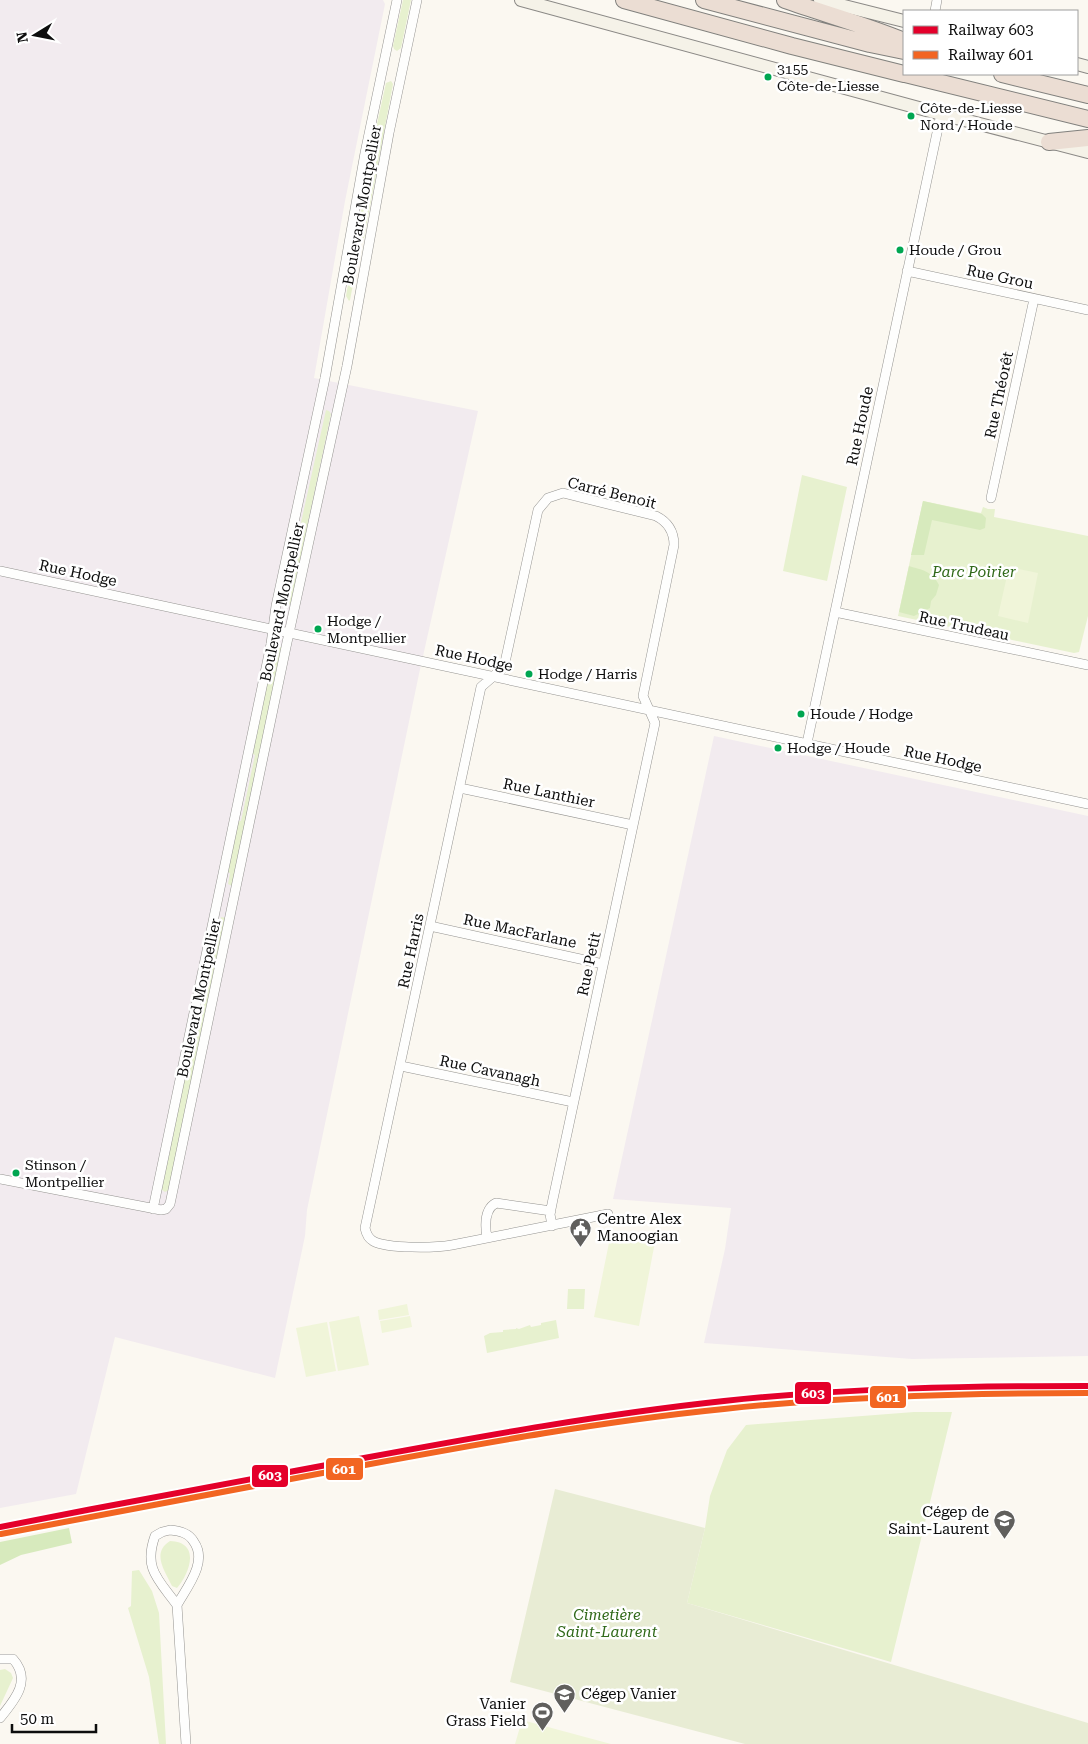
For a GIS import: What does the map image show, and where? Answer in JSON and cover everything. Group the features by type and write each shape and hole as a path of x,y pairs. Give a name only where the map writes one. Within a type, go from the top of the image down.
{"highway":[{"path":"624,0 903,73"},
{"path":"704,0 861,42 903,51"},
{"path":"785,0 817,12 874,28 903,41"},
{"path":"909,75 1088,119"},
{"path":"1006,75 1088,95"},
{"path":"1049,142 1088,138"}],"main road":[{"path":"521,0 1088,152"},
{"path":"820,0 903,21"}],"street":[{"name":"Boulevard Montpellier","path":"397,0 365,153 324,378 267,662 153,1209 163,1210 168,1208 171,1200 289,632 347,366 389,133 417,0"},
{"name":"Rue Houde","path":"806,743 941,114"},
{"name":"Rue Grou","path":"907,271 1088,310"},
{"name":"Rue Théorêt","path":"991,498 1034,299"},
{"name":"Carré Benoit","path":"493,676 504,667 538,510 552,496 563,493 571,494 656,516 667,524 673,536 672,560 643,696 649,710"},
{"name":"Rue Hodge","path":"0,571 1088,804"},
{"name":"Rue Trudeau","path":"835,612 1088,665"},
{"name":"Rue Harris","path":"487,1238 442,1247 419,1247 377,1242 368,1236 365,1230 481,687 493,676"},
{"name":"Rue Petit","path":"552,1226 551,1212 573,1102 654,723 649,710"},
{"name":"Rue Lanthier","path":"460,788 633,825"},
{"name":"Rue MacFarlane","path":"430,926 603,964"},
{"name":"Rue Cavanagh","path":"400,1066 573,1102"},
{"path":"0,1179 153,1209"},
{"path":"551,1212 496,1203 490,1208 486,1221 487,1238 608,1214"},
{"path":"178,1605 157,1578 149,1557 155,1536 170,1530 186,1534 193,1539 199,1555 199,1564 196,1572 178,1605 186,1744"},
{"path":"0,1659 13,1659 19,1666 21,1675 20,1687 15,1700 0,1718"}],"shaded area":[{"path":"0,0 383,0 385,4 345,201 314,378 478,411 419,674 307,1210 305,1236 275,1378 115,1337 76,1494 0,1508"},
{"path":"714,736 1088,816 1088,1356 912,1359 704,1343 725,1249 731,1208 613,1199"}],"green space":[{"path":"403,0 411,0 401,48 397,51 393,46"},
{"path":"391,81 393,84 364,238 362,238 349,301 346,296 375,133 386,83"},
{"path":"326,410 331,414 291,603 286,606 284,599"},
{"path":"802,475 847,487 827,581 783,571"},
{"name":"Parc Poirier","path":"923,501 981,513 983,507 995,509 994,517 1088,536 1088,616 1079,652 1074,653 898,616"},
{"path":"923,501 982,514 986,518 985,528 980,530 932,520 924,555 911,555"},
{"path":"909,566 930,574 939,585 936,595 931,601 930,608 914,616 899,612"},
{"path":"1009,567 1038,573 1028,623 998,616"},
{"path":"279,646 282,648 232,886 228,884 230,873 227,872 238,821 241,821 255,755 252,754 274,649"},
{"path":"221,917 226,918 169,1190 165,1192 161,1188 214,938 217,939"},
{"path":"611,1233 655,1242 639,1326 594,1317"},
{"path":"568,1289 585,1289 584,1309 567,1309"},
{"path":"407,1304 409,1315 379,1320 378,1310"},
{"path":"359,1316 369,1365 338,1371 329,1322"},
{"path":"410,1316 412,1327 382,1333 380,1321"},
{"path":"556,1320 559,1338 487,1353 484,1336 490,1333 519,1329 530,1325 531,1327"},
{"path":"327,1322 336,1371 306,1377 296,1328"},
{"path":"914,1412 952,1412 891,1662 687,1603 705,1528 710,1496 727,1450 746,1425"},
{"name":"Cimetière Saint-Laurent","path":"555,1489 705,1528 687,1603 1088,1723 1088,1744 745,1744 510,1682"},
{"path":"69,1528 72,1543 21,1555 0,1565 0,1542"},
{"path":"170,1541 180,1543 189,1552 189,1567 177,1588 172,1586 160,1557 164,1546"},
{"path":"139,1570 152,1591 159,1613 166,1744 159,1744 149,1677 128,1608 131,1606 132,1571"},
{"path":"5,1669 11,1673 13,1678 0,1706 0,1670"},
{"name":"Vanier Grass Field","path":"522,1720 611,1744 515,1744"}],"rail line":[{"name":"603","path":"0,1527 453,1442 543,1426 679,1406 815,1393 952,1387 1088,1386"},
{"name":"601","path":"1,1534 544,1433 679,1414 860,1398 1088,1393"}],"place":[{"name":"3155 Côte-de-Liesse","path":"768,77"},
{"name":"Côte-de-Liesse Nord / Houde","path":"911,116"},
{"name":"Houde / Grou","path":"900,250"},
{"name":"Hodge / Montpellier","path":"318,629"},
{"name":"Hodge / Harris","path":"529,674"},
{"name":"Houde / Hodge","path":"801,714"},
{"name":"Hodge / Houde","path":"778,748"},
{"name":"Stinson / Montpellier","path":"16,1173"},
{"name":"Centre Alex Manoogian","path":"581,1247"},
{"name":"Cégep de Saint-Laurent","path":"1005,1540"},
{"name":"Cégep Vanier","path":"565,1713"},
{"name":"Vanier Grass Field","path":"542,1732"}]}
